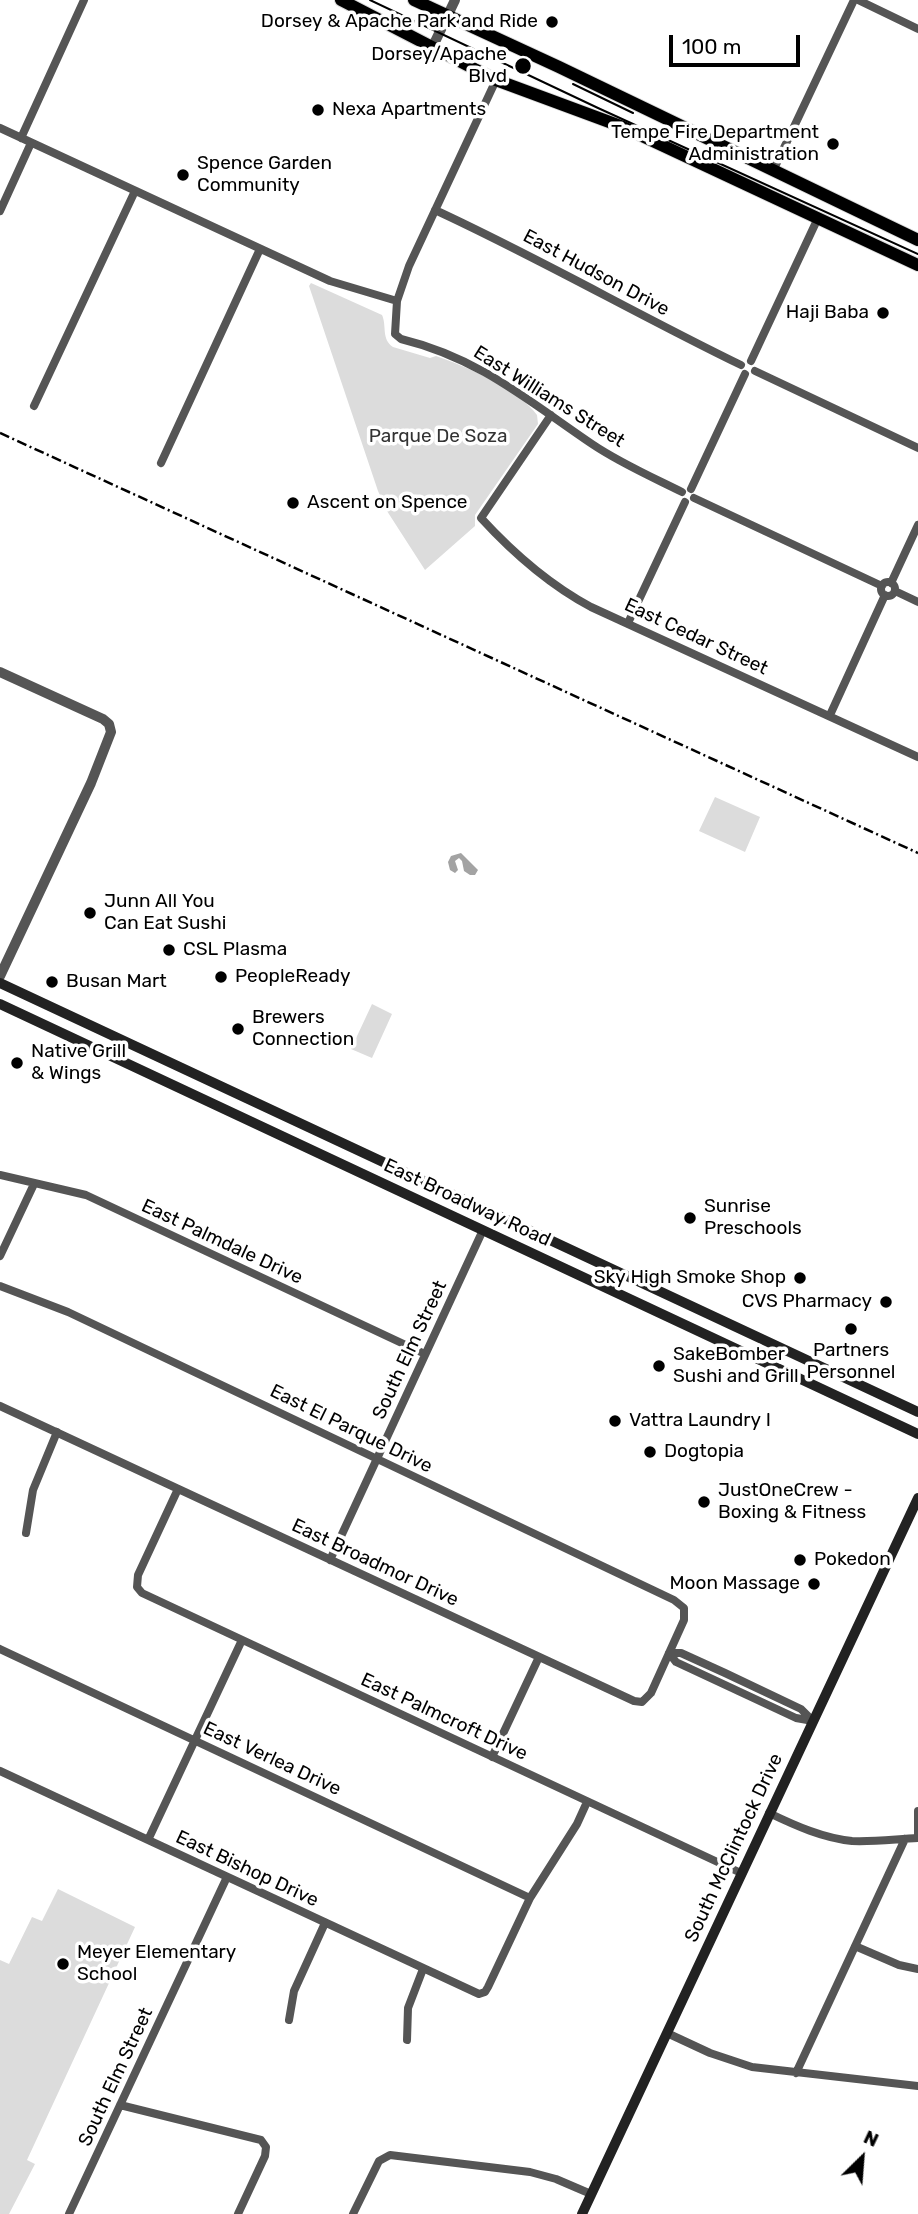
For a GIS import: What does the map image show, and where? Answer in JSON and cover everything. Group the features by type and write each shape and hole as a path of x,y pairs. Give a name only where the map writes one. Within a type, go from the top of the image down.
{"main road":[{"path":"341,0 496,80 624,127 918,265"},
{"path":"414,0 918,240"},
{"name":"East Broadway Road","path":"0,983 918,1412"},
{"name":"East Broadway Road","path":"0,1004 918,1434"},
{"path":"237,1115 247,1098"},
{"path":"484,1230 492,1213"},
{"path":"708,1335 716,1318"},
{"name":"South McClintock Drive","path":"582,2214 918,1498"}],"street":[{"path":"21,138 84,0"},
{"path":"433,47 455,0"},
{"path":"773,172 856,0 918,29"},
{"path":"0,128 330,281 397,301 409,266 496,80"},
{"path":"0,211 31,143"},
{"path":"34,406 135,191"},
{"name":"East Hudson Drive","path":"435,210 532,256 741,365"},
{"path":"751,361 818,218"},
{"path":"161,463 260,249"},
{"name":"East Williams Street","path":"397,301 396,337 442,351 477,367 512,387 603,450 682,492"},
{"path":"745,360 751,361 755,365 755,371 750,375 745,374 741,371 741,365 745,360"},
{"path":"755,371 918,448"},
{"path":"691,489 745,374"},
{"name":"East Cedar Street","path":"551,415 481,518 516,556 553,584 591,607 918,757"},
{"path":"628,623 690,500 695,493 691,489 685,489 682,499 690,500 882,586"},
{"path":"918,525 893,587 892,595 882,592 882,586 886,582 893,587 918,602"},
{"path":"830,715 886,595"},
{"path":"0,671 109,724 111,732 0,976"},
{"name":"East Palmdale Drive","path":"0,1175 86,1195 425,1354"},
{"path":"0,1256 34,1184"},
{"name":"South Elm Street","path":"330,1560 484,1230"},
{"name":"East El Parque Drive","path":"0,1286 68,1312 346,1442 376,1460 674,1600 684,1608"},
{"name":"East Broadmor Drive","path":"0,1406 638,1702 646,1700 651,1693 684,1620 684,1608"},
{"path":"26,1533 33,1490 57,1432"},
{"name":"East Palmcroft Drive","path":"178,1489 138,1575 137,1587 147,1595 741,1873"},
{"path":"148,1840 242,1640"},
{"name":"East Verlea Drive","path":"0,1649 530,1898"},
{"path":"669,1653 676,1662 796,1718 813,1721"},
{"path":"492,1757 539,1657"},
{"name":"East Bishop Drive","path":"0,1771 473,1992 482,1994 488,1987 530,1898"},
{"path":"530,1898 577,1824 587,1802"},
{"path":"769,1813 819,1834 842,1839 905,1839 918,1838 918,1811"},
{"path":"796,2073 905,1839"},
{"name":"South Elm Street","path":"69,2214 227,1877"},
{"path":"289,2020 294,1991 325,1923"},
{"path":"855,1947 899,1965 918,1969"},
{"path":"407,2040 408,2008 423,1969"},
{"path":"667,2033 738,2063 796,2073 918,2086"},
{"path":"120,2105 253,2136 264,2143 265,2156 238,2214"},
{"path":"353,2214 376,2166 384,2156 398,2155 530,2172 556,2179 591,2194"}],"green space":[{"name":"Parque De Soza","path":"311,283 382,315 386,336 393,347 430,358 436,356 476,372 518,397 537,415 538,424 475,515 475,526 425,570 387,511 378,491 309,286"},
{"path":"715,797 760,817 745,852 699,831"},
{"path":"372,1004 392,1014 372,1058 351,1049"},
{"name":"Meyer Elementary School","path":"58,1889 135,1927 27,2160 35,2164 9,2214 0,2214 0,1960 9,1964 32,1917 42,1921"}],"shaded area":[{"path":"461,853 478,870 475,875 464,871 459,858 455,861 458,870 455,873 450,870 448,862 451,856"}],"tram line":[{"path":"370,0 598,108 918,254"},
{"path":"573,84 633,113"}],"railway":[{"path":"0,433 918,853"}],"place":[{"name":"Dorsey & Apache Park and Ride","path":"552,22"},
{"name":"Dorsey/Apache Blvd","path":"523,66"},
{"name":"Nexa Apartments","path":"318,110"},
{"name":"Tempe Fire Department Administration","path":"833,144"},
{"name":"Spence Garden Community","path":"183,175"},
{"name":"Haji Baba","path":"883,313"},
{"name":"Ascent on Spence","path":"293,503"},
{"name":"Junn All You Can Eat Sushi","path":"90,913"},
{"name":"CSL Plasma","path":"169,950"},
{"name":"PeopleReady","path":"221,977"},
{"name":"Busan Mart","path":"52,982"},
{"name":"Brewers Connection","path":"238,1029"},
{"name":"Native Grill & Wings","path":"17,1063"},
{"name":"Sunrise Preschools","path":"690,1218"},
{"name":"Sky High Smoke Shop","path":"800,1278"},
{"name":"CVS Pharmacy","path":"886,1302"},
{"name":"Partners Personnel","path":"851,1329"},
{"name":"SakeBomber Sushi and Grill","path":"659,1366"},
{"name":"Vattra Laundry I","path":"615,1421"},
{"name":"Dogtopia","path":"650,1452"},
{"name":"JustOneCrew - Boxing & Fitness","path":"704,1502"},
{"name":"Pokedon","path":"800,1560"},
{"name":"Moon Massage","path":"814,1584"},
{"name":"Meyer Elementary School","path":"63,1964"}]}
